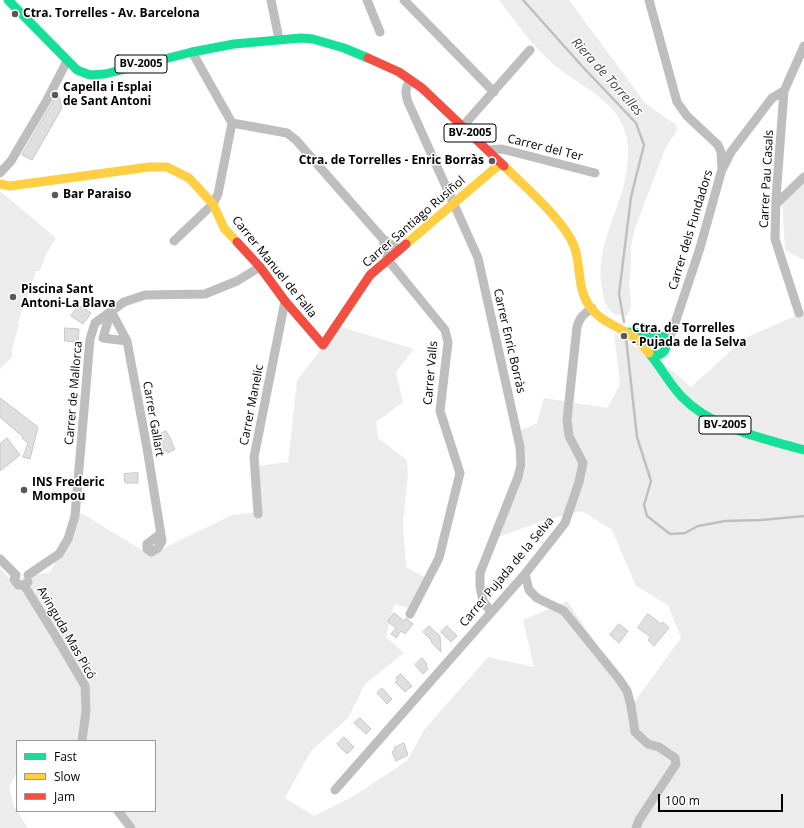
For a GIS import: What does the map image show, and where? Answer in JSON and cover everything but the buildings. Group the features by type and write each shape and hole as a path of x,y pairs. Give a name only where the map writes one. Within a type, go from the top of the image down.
{"main road":[{"name":"BV-2005","path":"8,0 67,61 84,74 105,74 192,52 234,44 301,38 328,42 399,72 432,96 488,150 566,230 576,251 584,293 592,308 602,320 626,332 641,342 664,371 682,398 707,417 724,425 804,450"},
{"name":"Carrer Santiago Rusiñol","path":"323,345 370,275 501,163"},
{"name":"Carrer Manuel de Falla","path":"0,184 10,186 149,167 167,166 189,178 213,204 224,228 260,267 285,301 323,345"},
{"name":"BV-2005","path":"626,332 651,335 659,334 664,337 666,341"},
{"path":"651,335 646,340 648,351 657,356 663,353"},
{"path":"664,371 663,353 667,346 666,341"}],"street":[{"path":"271,0 279,39"},
{"path":"367,0 380,32"},
{"path":"404,0 494,92"},
{"name":"Carrer dels Fundadors","path":"649,0 677,102 687,116 718,145 721,152 722,170 700,248 672,332 666,341"},
{"path":"722,170 735,147 772,98 784,91 804,46"},
{"path":"463,126 530,50"},
{"path":"174,241 213,204 218,194 232,124 192,52"},
{"path":"10,186 2,171 11,161 27,134 67,61"},
{"name":"Carrer Enric Borràs","path":"410,80 406,87 408,102 478,258 520,447 521,465 518,477 480,573 480,587 483,601 492,612"},
{"name":"Carrer Pau Casals","path":"784,91 776,204 776,239 798,313"},
{"name":"Carrer Valls","path":"232,124 287,133 296,140 383,239 399,250"},
{"name":"Carrer del Ter","path":"488,150 502,149 595,173"},
{"path":"776,204 804,177"},
{"name":"Carrer Valls","path":"383,239 388,260 444,330 448,342 440,411 460,473 439,558 410,614"},
{"name":"Carrer de Mallorca","path":"28,575 59,554 68,539 75,516 90,339 95,324 124,302 145,295 205,294 237,281 260,267"},
{"name":"Carrer Manelic","path":"258,514 254,457 285,301"},
{"name":"Carrer Pujada de la Selva","path":"335,790 492,612 565,523 579,482 583,463 570,436 567,420 579,320 592,308"},
{"path":"111,311 103,338 127,341"},
{"name":"Carrer Gallart","path":"111,311 127,341 147,448 160,534"},
{"name":"Avinguda Mas Picó","path":"0,559 16,575"},
{"name":"Avinguda Mas Picó","path":"25,572 28,575 28,582 24,585 20,586 16,584 14,579 16,575 25,572"},
{"path":"524,574 529,590 537,598 564,611 619,679 627,691 635,732 648,744 659,747 675,758 676,764 639,820 636,828"},
{"name":"Avinguda Mas Picó","path":"24,585 85,686 86,711 82,740"},
{"path":"119,812 131,828"}],"shaded area":[{"path":"499,0 569,0 645,103 676,124 677,130 665,149 634,231 631,247 629,285 631,299 630,309 627,316 616,315 608,308 605,303 601,278 603,250 626,176 628,147 625,131 619,118 610,106 599,96 550,61 523,32"},
{"path":"804,179 804,260 785,250 782,197"},
{"name":"Piscina Sant Antoni-La Blava","path":"0,191 56,238 46,254 40,271 36,271 18,323 19,325 12,349 12,357 0,369"},
{"path":"804,312 804,828 125,828 121,820 114,812 156,812 156,740 16,740 16,774 9,787 16,812 28,828 0,828 0,568 10,580 50,572 81,513 150,555 232,515 259,512 257,466 288,462 297,381 338,326 414,349 396,372 403,402 376,422 378,438 407,460 408,475 403,522 406,567 424,577 408,608 394,604 386,637 404,653 365,684 348,718 311,751 285,798 314,816 352,797 407,761 424,730 488,657 534,667 523,620 567,601 635,701 681,638 668,605 636,586 612,530 582,511 542,521 499,537 527,465 521,430 537,423 544,398 607,408 620,385 614,333 669,368 691,387 745,338"}],"waterway":[{"name":"Riera de Torrelles","path":"523,0 581,65 636,123 644,145 631,197 619,294 624,322"},
{"name":"Riera de Torrelles","path":"626,338 637,437 651,481 644,505 647,516 670,534 685,533 698,526 725,521 762,520 804,516"}],"traffic: fast":[{"path":"8,0 77,70 90,75 105,74 192,52 234,44 301,38 313,39 344,48 368,58"},
{"path":"629,332 652,334 664,337 666,342 664,351 659,355 651,354"},
{"path":"649,353 673,387 682,397 694,408 708,417 739,431 804,450"}],"traffic: slow":[{"path":"406,244 501,163"},
{"path":"504,166 543,204 562,225 569,236 578,260 582,290 588,304 603,320 629,334 641,343 649,353"},
{"path":"0,184 10,186 149,167 167,167 189,178 213,204 224,228 237,242"}],"traffic: jam":[{"path":"368,58 399,72 422,88 504,166"},
{"path":"237,242 260,267 285,301 323,345 370,275 406,244"}],"place":[{"name":"Ctra. Torrelles - Av. Barcelona","path":"15,14"},
{"name":"Capella i Esplai de Sant Antoni","path":"55,95"},
{"name":"Ctra. de Torrelles - Enric Borràs","path":"492,161"},
{"name":"Bar Paraiso","path":"55,195"},
{"name":"Piscina Sant Antoni-La Blava","path":"13,297"},
{"name":"Ctra. de Torrelles - Pujada de la Selva","path":"624,336"},
{"name":"INS Frederic Mompou","path":"24,490"}]}
